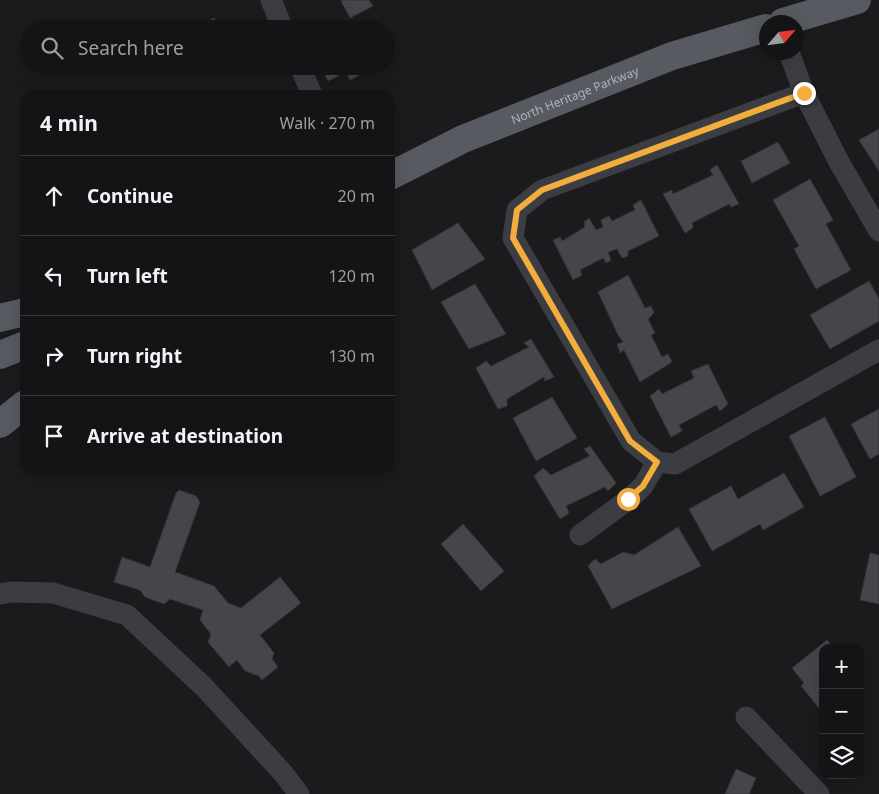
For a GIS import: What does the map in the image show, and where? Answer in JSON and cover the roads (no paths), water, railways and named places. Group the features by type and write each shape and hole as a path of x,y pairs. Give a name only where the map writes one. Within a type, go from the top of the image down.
{"main road":[{"path":"804,16 857,0"},
{"name":"North Heritage Parkway","path":"395,174 464,139 672,56 759,30"},
{"path":"0,318 20,313"},
{"path":"0,355 20,347"},
{"path":"0,424 20,408"}],"street":[{"path":"271,0 279,20"},
{"path":"792,60 804,93 839,162 879,231"},
{"path":"304,75 310,90"},
{"path":"804,93 542,190 517,210 513,238 630,441 657,462 675,464 879,350"},
{"path":"580,535 643,486 657,462"},
{"path":"0,594 12,592 53,592 127,615 204,687 283,773 299,794"},
{"path":"746,717 819,794"}]}
